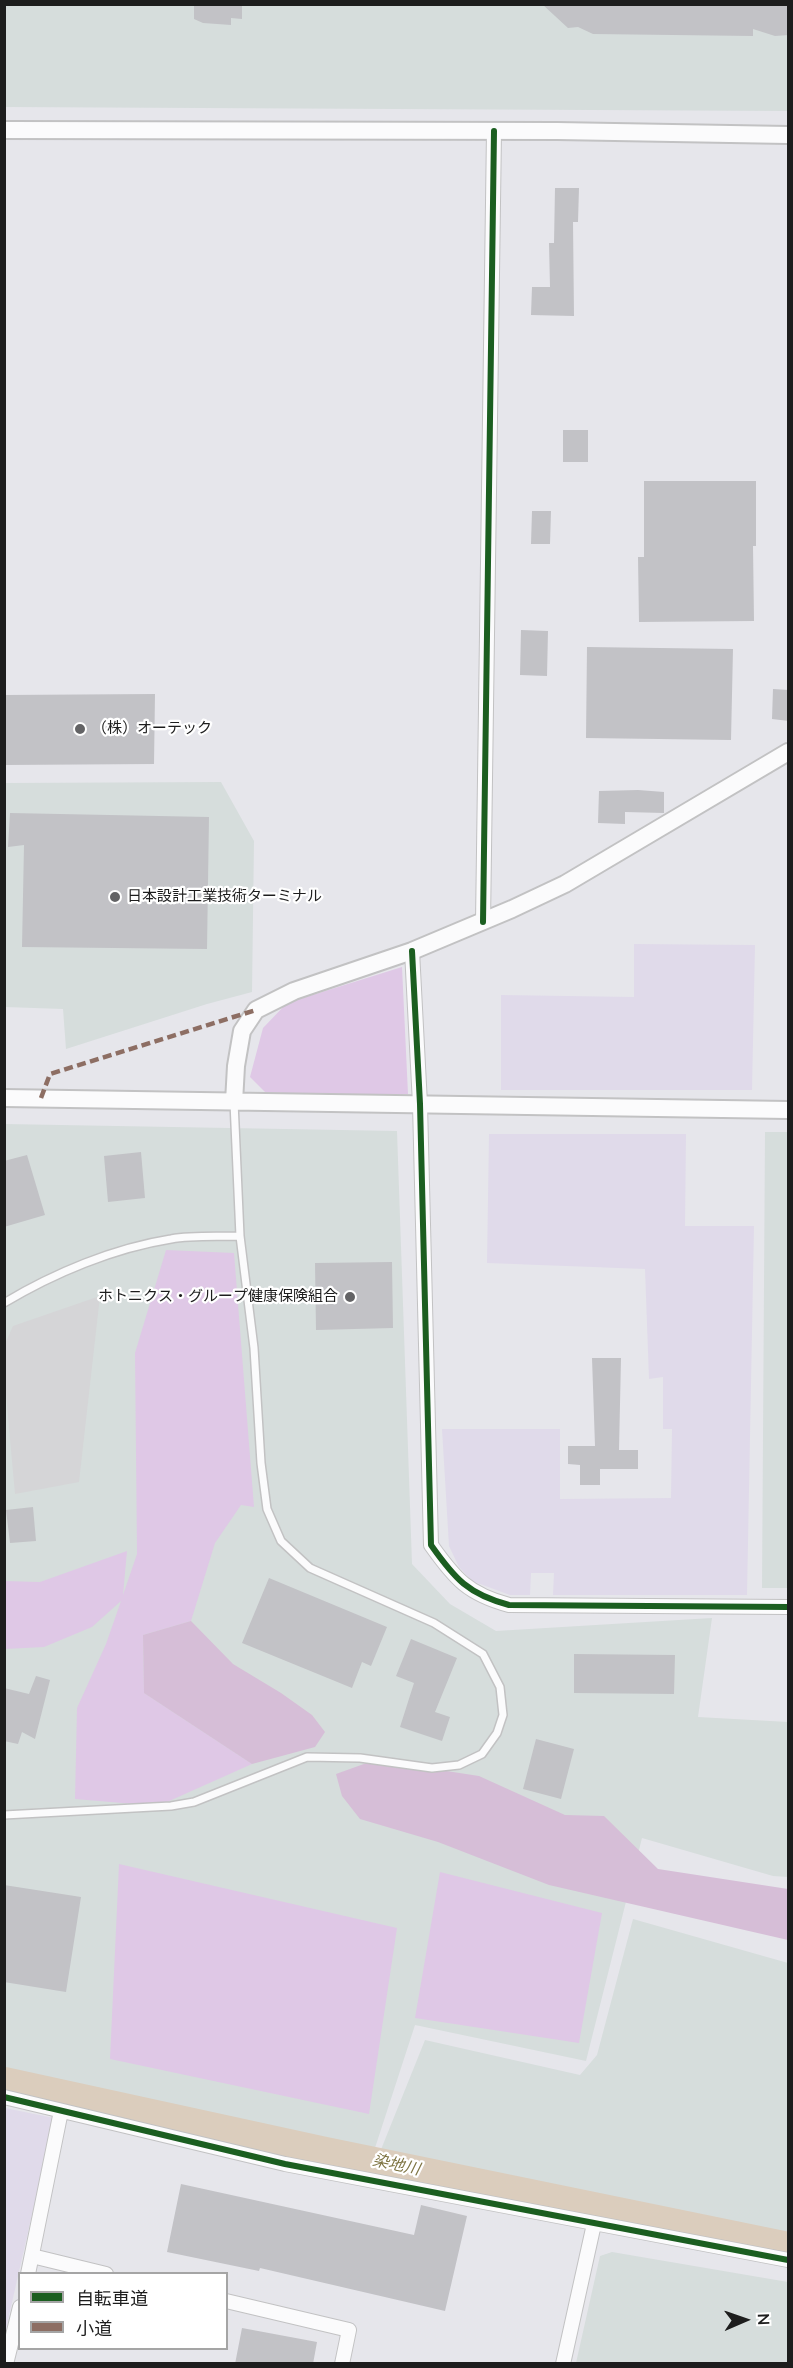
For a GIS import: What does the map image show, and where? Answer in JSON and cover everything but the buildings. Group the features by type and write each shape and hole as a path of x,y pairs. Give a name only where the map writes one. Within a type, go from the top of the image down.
{"street":[{"path":"4,130 494,131 789,135"},
{"path":"483,922 494,131"},
{"path":"234,1102 236,1066 242,1031 256,1010 294,991 412,951 483,922 565,884 789,752"},
{"path":"412,951 420,1104 431,1545 444,1564 465,1586 483,1598 509,1605 789,1607"},
{"path":"4,1098 789,1110"},
{"path":"4,2097 285,2164 789,2260"},
{"path":"28,2272 61,2111"},
{"path":"562,2364 594,2224"},
{"path":"32,2256 98,2272"},
{"path":"228,2301 349,2330 342,2364"},
{"path":"6,2364 18,2315"}],"lane":[{"path":"4,1815 171,1806 194,1802 307,1757 360,1758 432,1768 459,1765 482,1754 497,1733 503,1715 500,1687 483,1654 434,1623 310,1568 281,1541 267,1509 261,1463 254,1348 240,1236 234,1102"},
{"path":"4,1303 31,1287 108,1254 172,1239 240,1236"}],"shaded area":[{"path":"5,5 788,5 788,111 5,107"},
{"path":"221,782 254,841 252,992 66,1049 63,1009 5,1007 5,783"},
{"path":"634,944 755,945 752,1090 501,1090 501,995 634,997"},
{"path":"402,967 408,1094 268,1095 250,1077 263,1028 287,1003"},
{"path":"5,1124 397,1131 412,1564 450,1604 496,1631 712,1618 698,1717 788,1722 788,1877 773,1876 642,1838 586,2061 415,2025 374,2151 5,2074"},
{"path":"765,1132 788,1132 788,1588 762,1588"},
{"path":"489,1134 686,1134 685,1226 754,1226 747,1595 553,1595 554,1573 531,1573 530,1595 510,1595 472,1581 459,1567 449,1546 442,1429 560,1429 560,1499 671,1498 672,1429 663,1429 663,1377 649,1379 645,1269 487,1263"},
{"path":"166,1250 234,1253 254,1507 241,1505 215,1543 191,1621 143,1635 144,1693 252,1764 158,1806 75,1799 77,1708 106,1644 121,1601 92,1627 44,1647 5,1649 4,1581 40,1582 127,1551 123,1595 137,1554 135,1353"},
{"path":"100,1296 79,1482 15,1494 5,1383 5,1344 13,1326"},
{"path":"191,1621 233,1664 312,1715 325,1732 315,1747 252,1764 144,1693 143,1635"},
{"path":"375,1760 479,1776 565,1815 604,1816 658,1869 788,1889 788,1940 549,1885 438,1842 360,1819 342,1796 336,1774"},
{"path":"119,1864 397,1928 369,2114 110,2059"},
{"path":"440,1872 602,1913 579,2043 415,2018"},
{"path":"633,1919 788,1963 788,2242 378,2157 425,2040 580,2075 597,2055"},
{"path":"5,2108 54,2118 5,2333"},
{"path":"612,2252 788,2282 788,2363 576,2363 600,2256"}],"waterway":[{"name":"染地川","path":"4,2083 325,2153 788,2248"}],"marked path":[{"path":"41,1098 50,1074 256,1010"}],"cycle path":[{"path":"483,922 494,131"},
{"path":"412,951 420,1104 431,1545 464,1584 483,1596 509,1605 788,1607"},
{"path":"4,2097 285,2164 788,2260"}],"place":[{"name":"（株）オーテック","path":"80,729"},
{"name":"日本設計工業技術ターミナル","path":"115,897"},
{"name":"ホトニクス・グループ健康保険組合","path":"350,1297"}]}
